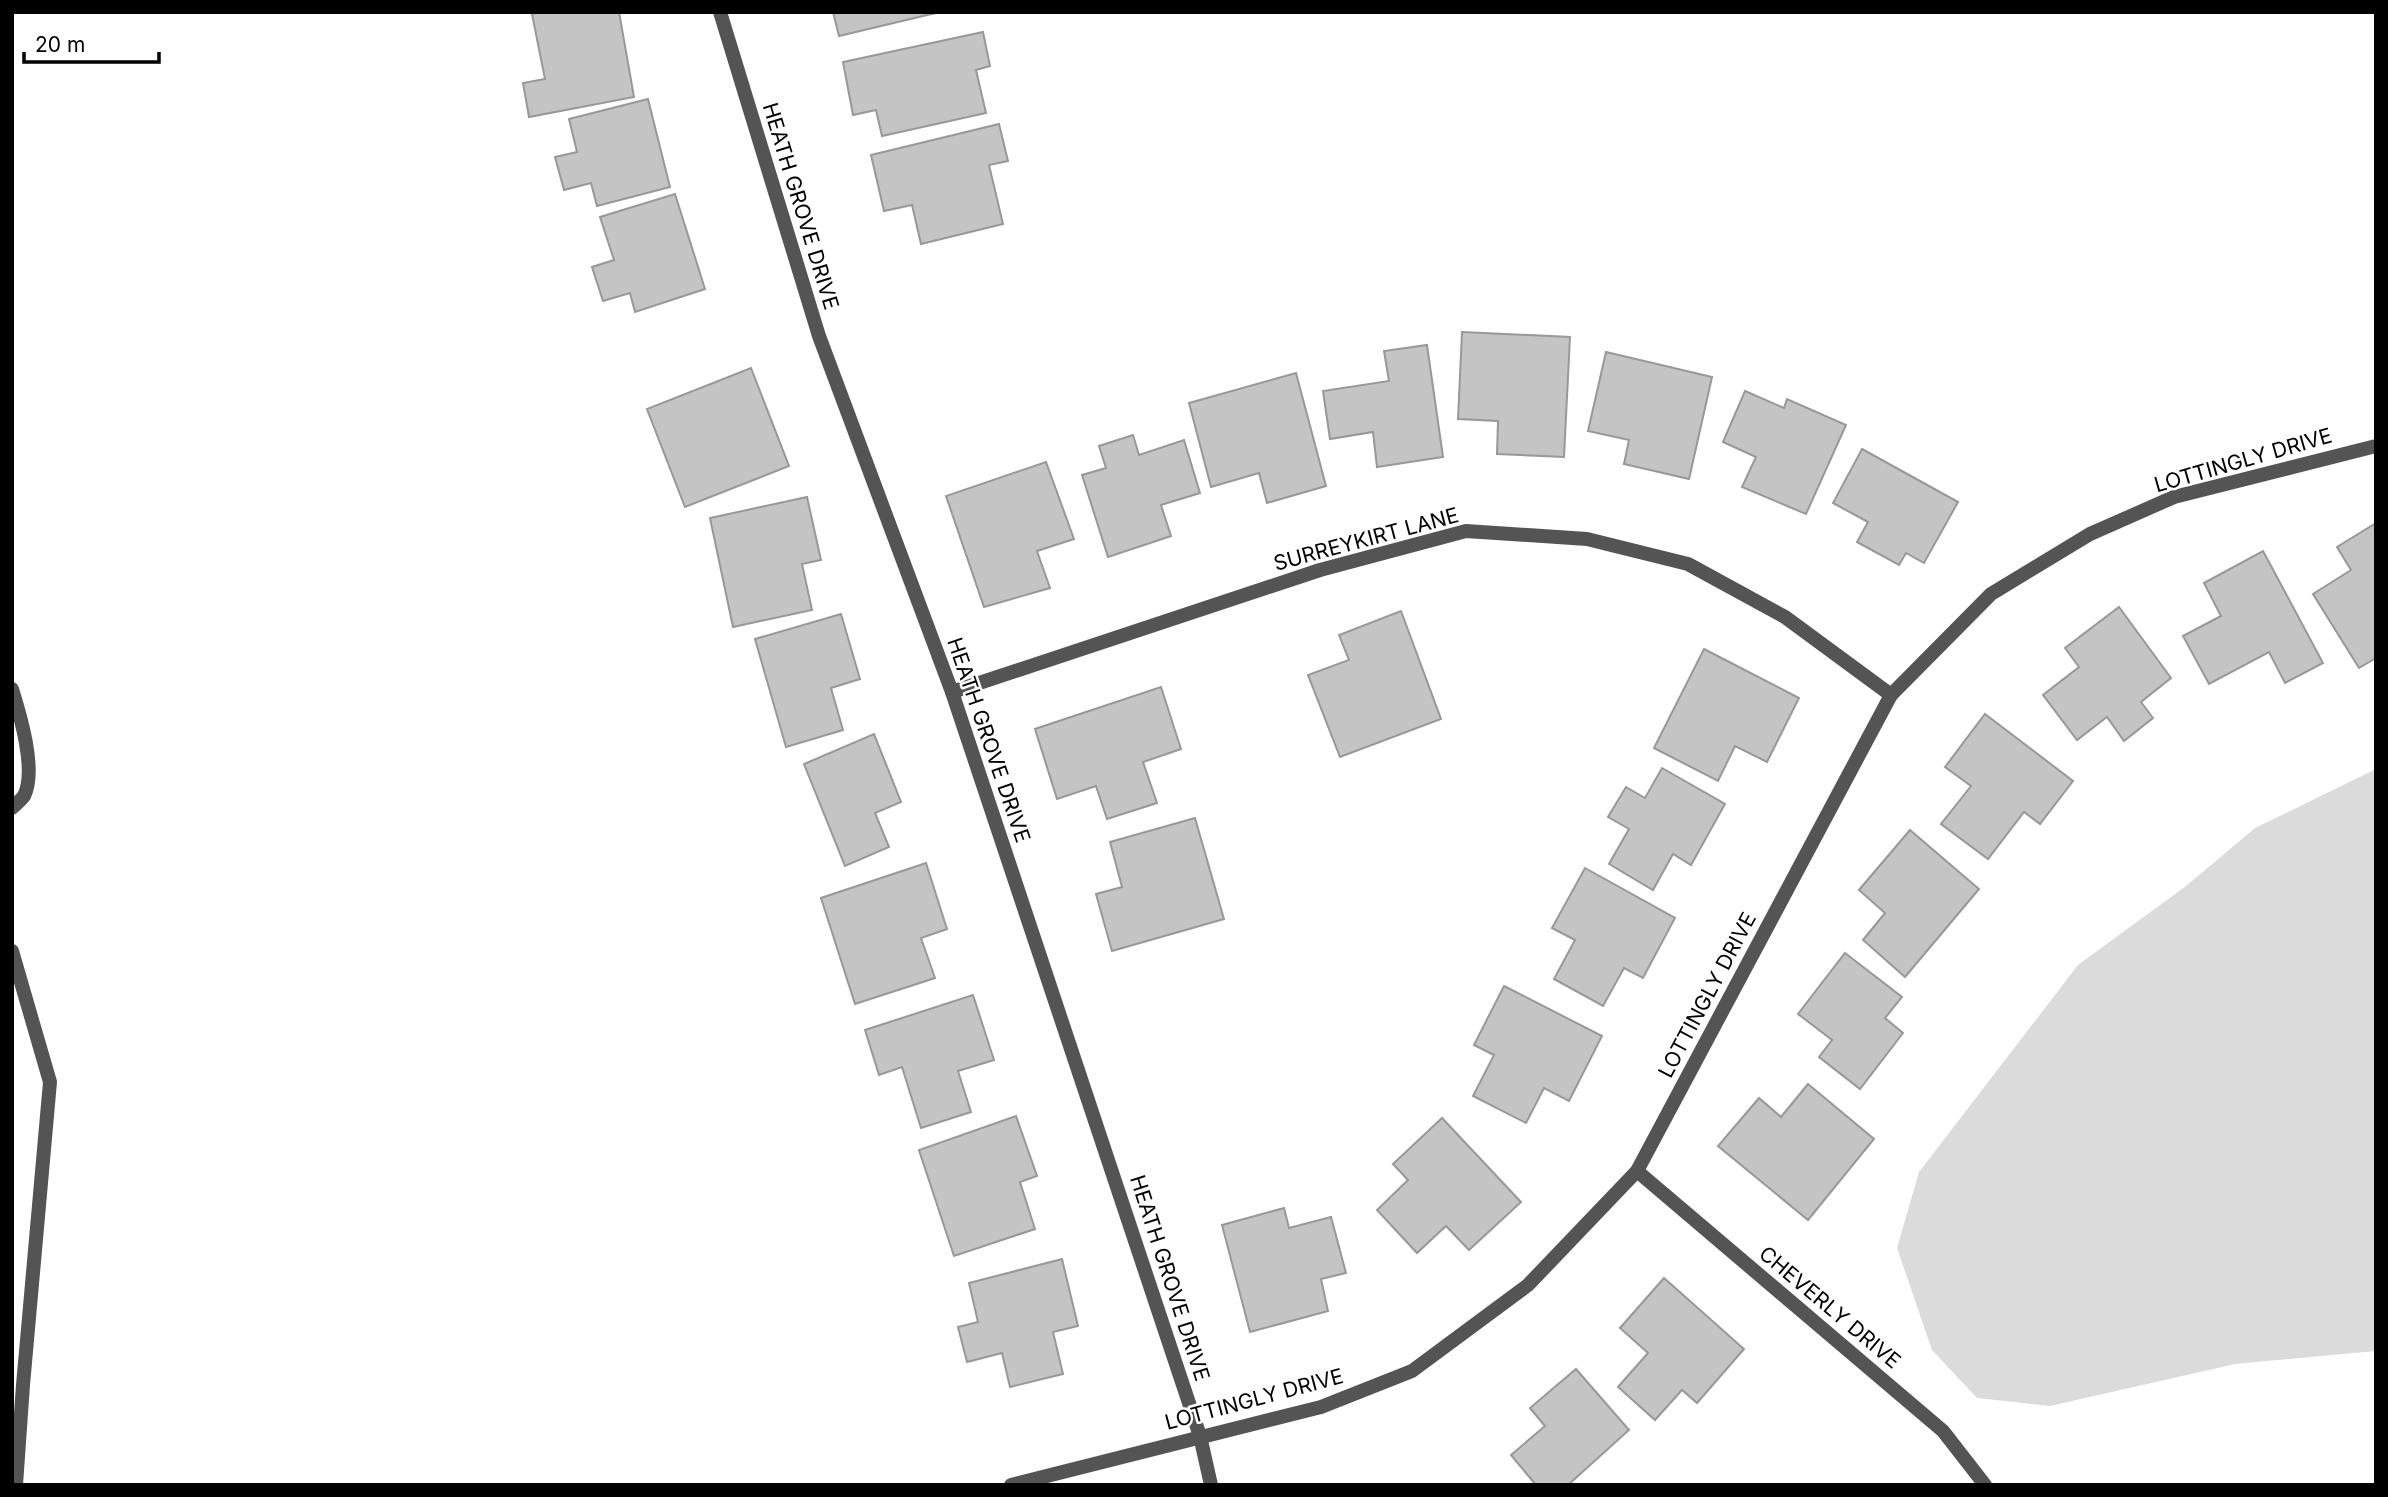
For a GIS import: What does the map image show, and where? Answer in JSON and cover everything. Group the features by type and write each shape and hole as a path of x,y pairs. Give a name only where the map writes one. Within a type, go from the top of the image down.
{"street":[{"name":"HEATH GROVE DRIVE","path":"720,12 819,336 952,692 1200,1436 1211,1485"},
{"name":"LOTTINGLY DRIVE","path":"1011,1485 1321,1407 1412,1371 1528,1285 1637,1171 1891,695 1991,594 2090,534 2174,497 2376,446"},
{"name":"SURREYKIRT LANE","path":"952,692 1320,569 1466,531 1587,539 1688,564 1786,617 1891,695"},
{"path":"12,689 26,732 28,776 24,796 12,808"},
{"path":"12,951 50,1082 16,1485"},
{"name":"CHEVERLY DRIVE","path":"1637,1171 1943,1431 1985,1485"}],"shaded area":[{"path":"2376,769 2376,1351 2235,1364 2050,1406 1977,1398 1932,1350 1897,1248 1919,1172 2078,965 2186,886 2255,828"}],"building":[{"path":"619,12 634,97 529,117 523,83 545,79 532,14"},
{"path":"833,12 940,12 839,36"},
{"path":"983,32 990,66 976,70 986,113 882,136 876,110 853,115 843,62"},
{"path":"648,99 670,187 597,206 591,183 564,190 555,157 577,152 569,119"},
{"path":"999,124 1008,161 989,165 1003,224 921,244 912,205 884,211 871,155"},
{"path":"675,194 705,289 635,312 630,293 603,301 592,267 614,260 600,217"},
{"path":"1462,332 1570,337 1564,457 1497,454 1498,421 1458,419"},
{"path":"1427,345 1443,457 1377,467 1373,432 1330,439 1323,391 1389,381 1384,351"},
{"path":"1606,352 1712,377 1689,479 1624,464 1629,440 1588,431"},
{"path":"751,368 789,466 685,507 647,409"},
{"path":"1296,373 1326,486 1267,503 1259,473 1211,487 1189,403"},
{"path":"1745,391 1784,408 1787,399 1846,425 1806,514 1742,487 1756,457 1723,442"},
{"path":"1133,435 1139,455 1184,440 1200,493 1161,505 1171,536 1108,557 1082,475 1106,468 1099,446"},
{"path":"1862,449 1958,502 1924,563 1906,553 1899,565 1857,542 1868,522 1833,503"},
{"path":"1046,462 1074,539 1037,551 1050,588 984,607 946,496"},
{"path":"807,497 821,560 802,564 812,610 733,627 710,518"},
{"path":"2376,523 2376,658 2359,668 2313,594 2351,570 2337,547"},
{"path":"2263,551 2323,663 2285,683 2269,652 2209,684 2183,636 2221,616 2204,583"},
{"path":"2119,607 2171,678 2141,702 2153,718 2124,741 2107,717 2077,740 2043,695 2079,667 2065,648"},
{"path":"1401,611 1441,719 1340,757 1308,675 1349,660 1339,635"},
{"path":"841,614 860,679 831,688 843,730 786,747 755,639"},
{"path":"1704,649 1799,698 1767,762 1735,746 1718,781 1654,748"},
{"path":"1161,687 1181,749 1143,762 1157,803 1107,819 1096,786 1057,799 1035,729"},
{"path":"1985,714 2073,781 2040,824 2024,812 1988,859 1941,824 1971,786 1945,767"},
{"path":"874,734 901,802 875,813 889,847 845,866 804,764"},
{"path":"1662,768 1725,804 1691,865 1673,854 1653,890 1609,864 1629,829 1608,817 1626,787 1645,798"},
{"path":"1195,818 1224,919 1112,951 1096,894 1122,887 1110,842"},
{"path":"1910,830 1979,889 1905,977 1863,940 1885,913 1859,890"},
{"path":"926,863 947,929 921,938 935,978 855,1004 821,898"},
{"path":"1585,868 1675,918 1643,978 1624,968 1603,1006 1554,979 1575,940 1552,928"},
{"path":"1845,953 1902,997 1885,1018 1903,1033 1860,1089 1819,1057 1832,1040 1798,1014"},
{"path":"1504,986 1602,1036 1569,1101 1544,1088 1526,1123 1473,1096 1494,1055 1474,1045"},
{"path":"973,995 994,1060 958,1071 971,1112 921,1128 902,1067 879,1075 865,1030"},
{"path":"1808,1084 1874,1139 1808,1220 1718,1146 1759,1098 1781,1117"},
{"path":"1016,1116 1037,1176 1020,1182 1035,1229 954,1256 919,1150"},
{"path":"1442,1118 1521,1202 1469,1250 1446,1226 1417,1253 1377,1210 1408,1180 1393,1164"},
{"path":"1284,1208 1289,1228 1331,1217 1346,1273 1321,1279 1328,1311 1250,1332 1222,1225"},
{"path":"1062,1259 1078,1326 1053,1332 1063,1374 1010,1387 1002,1353 967,1362 958,1327 978,1322 969,1283"},
{"path":"1664,1278 1744,1349 1697,1403 1682,1390 1655,1420 1618,1387 1648,1353 1620,1328"},
{"path":"1576,1369 1629,1430 1568,1485 1536,1485 1511,1455 1545,1426 1530,1408"}]}
